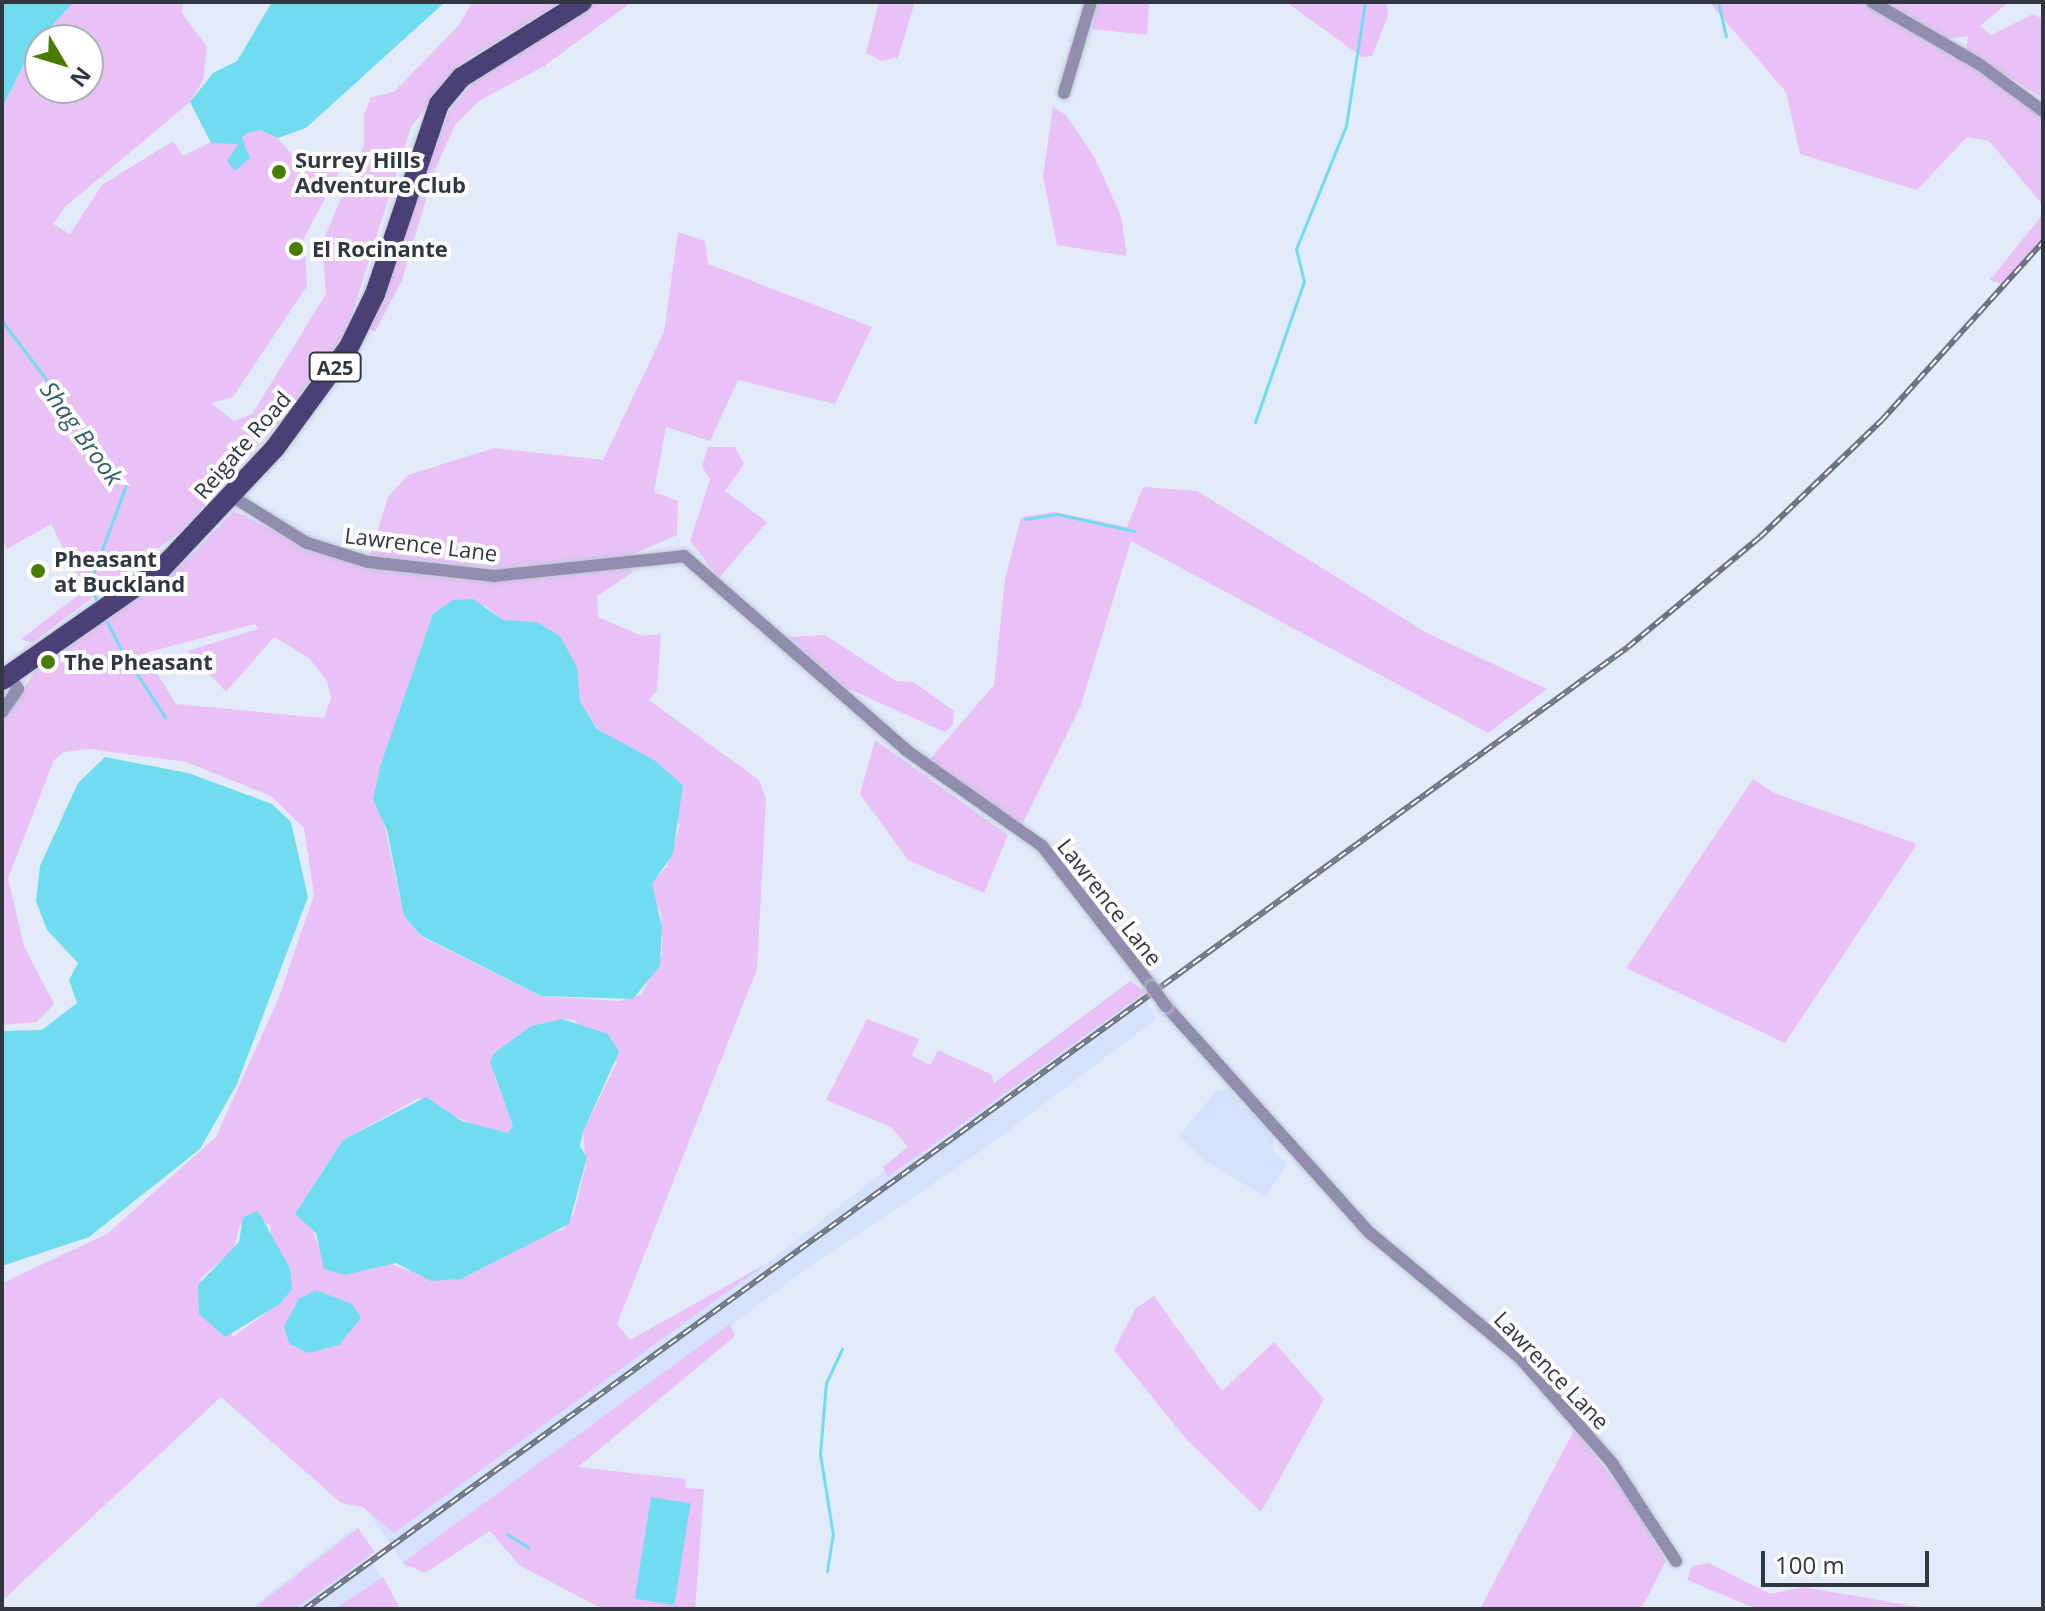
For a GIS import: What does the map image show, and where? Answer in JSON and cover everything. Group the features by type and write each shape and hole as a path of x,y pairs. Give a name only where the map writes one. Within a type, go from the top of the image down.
{"main road":[{"name":"Reigate Road","path":"5,678 161,569 233,497 349,347 391,253 439,104 462,77 582,2"}],"street":[{"path":"1064,93 1091,2"},
{"path":"1872,2 1979,64 2043,111"},
{"name":"Lawrence Lane","path":"233,497 307,543 368,562 494,576 596,569 646,555 684,556 906,750 1042,846 1166,1006 1370,1233 1521,1359 1612,1463 1676,1561"},
{"path":"2,712 18,689 5,678"}],"shaded area":[{"path":"74,2 183,2 182,13 207,47 203,81 190,102 65,207 53,224 70,234 102,185 173,141 183,156 250,123 269,128 300,164 336,158 340,170 304,238 307,286 233,397 211,403 234,421 252,414 326,294 322,243 364,145 364,114 371,97 394,92 460,24 472,2 561,2 461,63 411,127 347,330 280,422 180,532 32,643 21,639 85,590 51,524 7,549 2,539 2,108 24,64 24,104 104,104 104,24 54,24"},
{"path":"596,2 632,2 544,66 479,101 455,125 435,170 402,280 375,332 367,328 450,109 479,77"},
{"path":"879,2 915,2 898,57 882,61 866,53"},
{"path":"1096,2 1149,2 1147,35 1092,29"},
{"path":"1286,2 1387,2 1388,16 1372,56 1362,57"},
{"path":"1709,2 1864,2 1983,71 2043,117 2043,205 1989,141 1967,137 1917,190 1800,154 1786,92"},
{"path":"1887,2 2009,2 1980,26 1991,35 2033,14 2043,19 2043,98 1966,51 1968,36 1948,39"},
{"path":"1053,107 1066,115 1095,158 1121,216 1127,256 1057,245 1043,177"},
{"path":"2043,214 2043,237 2002,284 1990,280"},
{"path":"678,232 705,241 708,264 872,327 835,404 738,380 710,441 666,427 654,492 678,501 677,535 622,559 633,572 597,596 598,617 642,636 661,634 657,690 649,700 759,780 766,799 757,969 617,1324 630,1340 766,1264 394,1533 363,1507 341,1503 221,1397 2,1601 2,1283 107,1234 216,1137 279,997 314,895 304,828 271,796 186,762 89,749 64,752 54,760 8,878 24,946 54,1004 37,1022 2,1025 2,723 35,671 195,552 234,511 317,552 367,565 388,497 408,475 494,448 603,460 664,332","holes":["484,605 503,620 537,622 587,716 606,738 631,748 680,825 667,866 652,883 650,895 661,912 662,955 641,995 619,1001 541,996 420,936 404,916 383,819","255,624 258,629 187,651 226,692 274,637 309,658 327,681 331,698 324,718 176,704 145,653","562,1019 574,1020 617,1062 583,1132 586,1165 574,1213 563,1230 409,1271 386,1262 345,1275 318,1245 311,1225 295,1214 343,1140 419,1098 479,1128 508,1133 513,1126 494,1075 531,1026","270,1224 273,1247 290,1267 285,1299 233,1337 200,1279 234,1249 240,1225"]},
{"path":"708,447 735,447 744,464 725,491 767,522 719,578 690,541 710,480 702,466"},
{"path":"1143,487 1197,491 1427,633 1547,689 1488,733 1131,541 1081,705 1022,825 930,759 994,685 1005,579 1021,517 1055,512 1127,527"},
{"path":"825,635 896,681 914,682 954,711 953,725 945,732 844,687 788,637"},
{"path":"875,740 1008,835 984,893 908,860 860,794"},
{"path":"1753,779 1774,793 1917,844 1785,1043 1626,968"},
{"path":"1130,981 1146,992 888,1177 883,1167 908,1147 891,1127 826,1100 867,1019 919,1039 912,1056 930,1065 938,1050 991,1074 994,1083"},
{"path":"1137,985 1156,1019 987,1147 805,1270 407,1569 366,1509 630,1340 766,1264 994,1084"},
{"path":"1227,1089 1273,1135 1273,1151 1287,1164 1266,1197 1205,1161 1179,1136 1216,1091"},
{"path":"1154,1296 1222,1391 1274,1342 1324,1399 1261,1512 1187,1440 1114,1350 1136,1308"},
{"path":"730,1324 735,1336 578,1467 685,1479 686,1488 704,1489 695,1609 602,1609 519,1565 490,1531 425,1573 402,1563"},
{"path":"1574,1430 1628,1497 1666,1561 1641,1609 1480,1609"},
{"path":"358,1528 375,1552 295,1609 253,1609"},
{"path":"352,1529 399,1606 250,1609"},
{"path":"1709,1563 1770,1594 1803,1587 1931,1609 1757,1609 1687,1580 1692,1566"},
{"path":"383,1577 399,1606 394,1609 335,1609"}],"water":[{"path":"2,2 74,2 54,24 24,24 24,64 2,108"},
{"path":"272,2 445,2 306,128 278,138 260,130 247,133 242,138 250,158 235,171 227,161 238,144 211,143 190,102 213,73 237,61"},
{"path":"473,599 503,620 537,622 560,636 577,667 580,702 597,729 654,760 683,785 673,854 652,884 662,927 660,966 633,999 541,996 420,935 404,916 387,830 373,800 380,767 433,614 453,600"},
{"path":"105,757 188,773 272,804 291,822 308,897 237,1084 200,1149 89,1237 2,1266 2,1031 42,1030 77,1003 69,980 78,963 47,930 36,901 40,866 78,783"},
{"path":"562,1019 608,1034 619,1052 583,1132 580,1146 587,1157 569,1224 461,1279 431,1281 396,1263 345,1275 324,1269 316,1233 295,1214 343,1140 426,1097 462,1121 508,1133 513,1126 490,1062 493,1054 531,1026"},
{"path":"258,1211 290,1268 292,1289 280,1304 225,1337 199,1314 198,1285 239,1242 243,1217"},
{"path":"316,1290 352,1304 361,1318 339,1345 308,1353 289,1343 284,1326 299,1299"},
{"path":"651,1497 691,1503 674,1605 635,1599"}],"waterway":[{"path":"1255,422 1304,281 1296,249 1346,126 1365,2"},
{"path":"1718,2 1726,36"},
{"name":"Shag Brook","path":"2,321 126,485 89,585 96,599"},
{"path":"1025,519 1057,514 1134,531"},
{"name":"Shag Brook","path":"107,622 125,657"},
{"name":"Shag Brook","path":"133,668 165,717"},
{"path":"827,1571 833,1535 820,1454 826,1383 842,1349"},
{"path":"507,1534 528,1547"}],"railway":[{"path":"305,1609 1628,647 1760,537 1882,420 2043,242"}],"place":[{"name":"Surrey Hills Adventure Club","path":"279,172"},
{"name":"El Rocinante","path":"296,249"},
{"name":"Pheasant at Buckland","path":"38,571"},
{"name":"The Pheasant","path":"48,662"}]}
